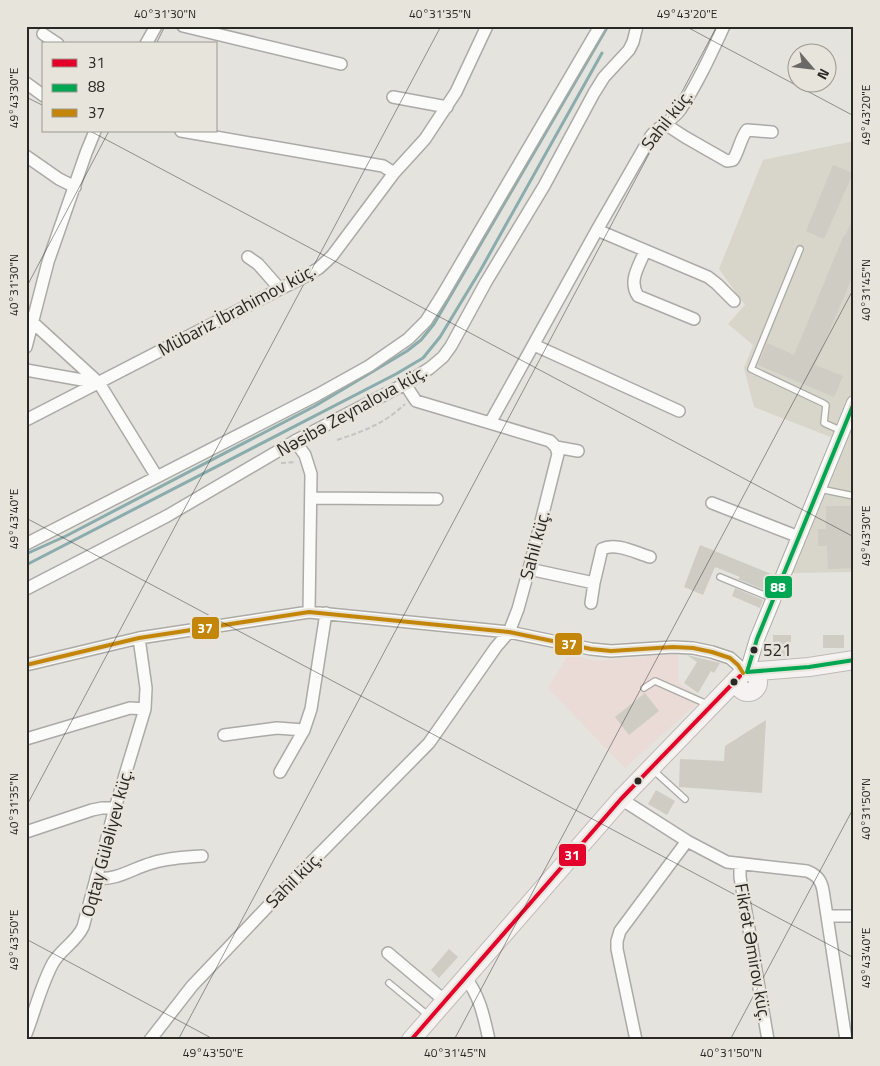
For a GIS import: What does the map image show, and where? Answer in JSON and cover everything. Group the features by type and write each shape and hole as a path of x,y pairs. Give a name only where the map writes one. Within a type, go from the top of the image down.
{"main road":[{"path":"411,1040 621,799 743,674 854,660"},
{"path":"695,723 752,691 809,667"},
{"path":"743,674 755,675 757,678 758,683 752,691"}],"street":[{"path":"184,26 341,64"},
{"name":"Mübariz İbrahimov küç.","path":"26,420 319,268 332,256 394,172 425,139 456,92 487,26"},
{"path":"26,544 317,395 369,366 408,339 426,321 600,26"},
{"name":"Nəsibə Zeynalova küç.","path":"26,589 102,551 204,496 295,441 404,384 430,368 443,357 452,346 486,282 544,186 594,93 608,71 633,42 637,26"},
{"name":"Sahil küç.","path":"490,423 651,136 680,110 724,26"},
{"path":"147,42 153,28"},
{"path":"43,34 55,42"},
{"path":"26,83 42,95"},
{"path":"394,97 447,107"},
{"path":"665,124 692,142 727,161 733,160 743,135 747,130 772,132"},
{"path":"26,347 29,319 95,132"},
{"path":"187,132 382,166 394,172"},
{"path":"26,156 59,179 75,187"},
{"path":"597,230 708,277 734,301"},
{"path":"645,251 633,278 634,290 638,296 694,319"},
{"path":"248,257 258,264 280,289"},
{"path":"29,319 99,383 157,477"},
{"path":"534,345 679,412"},
{"path":"26,370 99,383"},
{"path":"404,384 416,401 550,441 556,447 578,451"},
{"path":"743,674 854,403"},
{"path":"295,441 309,463 311,474 309,612"},
{"name":"Sahil küç.","path":"150,1040 192,986 429,743 496,646 509,632 529,569 558,454 556,447"},
{"path":"311,498 436,498"},
{"path":"712,503 799,537"},
{"path":"591,603 602,549 607,546 615,546 650,557"},
{"path":"529,569 594,583"},
{"path":"26,665 139,638 309,612 509,632 591,649 611,651 673,647 693,648 730,658 738,665 743,674"},
{"path":"280,772 304,730 311,709 326,613"},
{"name":"Oqtay Güləliyev küç.","path":"26,1034 54,963 60,954 79,936 83,927 147,699 139,638"},
{"path":"26,738 130,708 145,709"},
{"path":"224,735 277,728 304,730"},
{"path":"621,799 688,841 727,862 807,870 816,874 824,890 846,1040"},
{"path":"26,832 92,810 115,808"},
{"path":"636,1040 617,949 617,941 620,931 688,841"},
{"path":"96,878 111,878 150,863 202,856"},
{"name":"Fikrət Əmirov küç.","path":"740,864 740,877 768,1040"},
{"path":"827,916 854,916"},
{"path":"388,953 445,1001"},
{"path":"466,977 474,989 482,1010 489,1040"}],"lane":[{"path":"800,249 751,369 826,405 824,423 842,431"},
{"path":"820,489 854,496"},
{"path":"720,577 774,599"},
{"path":"644,688 655,681 711,706"},
{"path":"650,768 685,799"},
{"path":"389,983 430,1017"}],"path":[{"path":"337,440 382,423 412,397"}],"shaded area":[{"path":"854,141 854,389 833,438 754,407 744,368 753,345 728,324 745,305 719,269 763,160"},
{"path":"854,422 854,572 792,573"},
{"path":"569,654 595,661 678,654 679,683 703,698 625,768 548,688"}],"building":[{"path":"833,165 853,173 824,239 806,231"},
{"path":"854,216 854,273 815,365 843,376 834,397 758,365 767,343 794,355 844,235"},
{"path":"826,506 854,506 854,568 828,569 827,546 818,546 818,529 826,529"},
{"path":"700,545 774,575 767,591 715,567 703,595 684,587"},
{"path":"735,588 763,600 760,608 732,596"},
{"path":"773,635 791,635 791,656 765,657 765,644 773,644"},
{"path":"823,635 844,635 844,648 823,648"},
{"path":"687,655 720,663 714,673 711,671 698,693 684,683 697,662"},
{"path":"645,693 659,711 629,735 615,717"},
{"path":"766,720 762,793 679,787 680,759 724,761 725,746"},
{"path":"656,790 675,801 667,815 648,804"},
{"path":"449,949 458,957 439,978 431,970"}],"waterway":[{"path":"26,554 66,536 315,406 407,351 421,340 434,324 608,26"},
{"path":"26,565 396,374 423,358 440,337 480,271 602,53"}],"transit line":[{"name":"88","path":"854,403 757,639 747,672 809,667 854,660"},
{"name":"37","path":"26,665 139,638 309,612 509,632 591,649 611,651 673,647 693,648 730,658 743,673"},
{"name":"31","path":"411,1040 621,799 740,676"}],"place":[{"name":"521","path":"754,650"}]}
